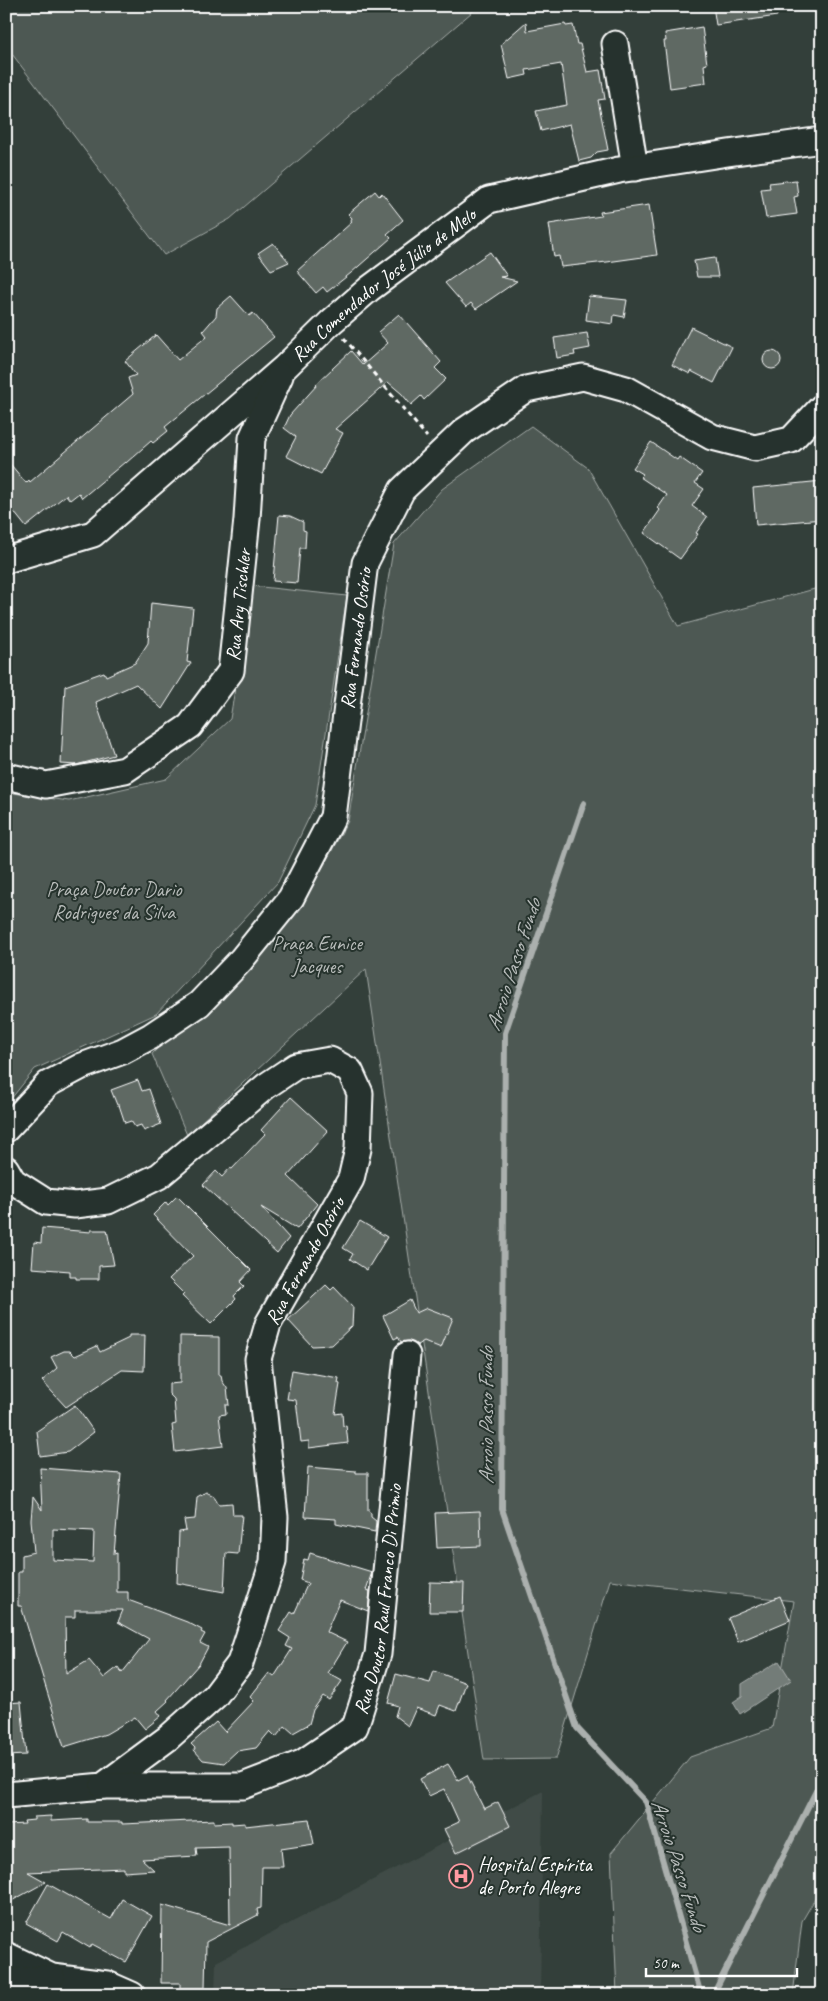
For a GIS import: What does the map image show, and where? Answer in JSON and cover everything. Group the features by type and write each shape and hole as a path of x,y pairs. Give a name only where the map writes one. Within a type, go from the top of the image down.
{"street":[{"path":"615,44 635,168"},
{"name":"Rua Comendador José Júlio de Melo","path":"6,560 93,534 284,368 331,322 369,289 489,200 635,168 822,140"},
{"name":"Rua Ary Tischler","path":"6,776 46,785 125,770 190,726 231,671 247,519 252,438 284,368"},
{"name":"Rua Fernando Osório","path":"6,1130 48,1084 82,1066 124,1051 151,1036 198,1004 241,960 292,898 333,817 365,563 402,490 464,431 526,390 583,377 626,389 712,437 755,448 791,440 822,406"},
{"name":"Rua Fernando Osório","path":"6,1169 13,1181 46,1202 75,1205 108,1202 159,1176 266,1086 296,1066 330,1060 350,1071 360,1093 358,1149 351,1179 268,1324 258,1359 275,1516 273,1562 240,1663 215,1696 168,1738 103,1786"},
{"name":"Rua Doutor Raul Franco Di Primio","path":"103,1786 243,1786 302,1763 355,1727 378,1654 407,1355"},
{"path":"6,1795 103,1786"},
{"path":"6,1955 52,1977"},
{"path":"6,1982 52,1977 107,1984 132,1995"}],"path":[{"path":"331,322 440,454"}],"shaded area":[{"path":"779,1661 791,1680 740,1714 733,1702 742,1696 742,1684"},
{"name":"Hospital Espírita de Porto Alegre","path":"543,1791 540,1995 215,1995 216,1962"}],"green space":[{"path":"6,6 479,6 230,219 164,255 6,46"},
{"name":"Praça Eunice Jacques","path":"531,426 588,468 678,626 822,587 822,1887 802,1921 793,1995 617,1995 611,1853 690,1757 772,1728 794,1601 610,1580 556,1759 484,1760 366,969 187,1135 152,1054 301,907 348,821 394,544 442,489"},
{"name":"Praça Doutor Dario Rodrigues da Silva","path":"252,586 347,596 315,805 278,882 156,1014 35,1069 6,1105 6,792 69,801 166,779 230,719"}],"building":[{"path":"713,6 777,6 777,16 716,25"},
{"path":"526,22 527,31 565,24 566,26 573,25 577,44 580,44 587,72 600,70 605,99 598,100 608,150 597,152 591,158 579,161 570,124 541,131 536,111 567,105 561,64 526,70 527,75 509,79 501,44"},
{"path":"702,27 707,64 704,65 706,83 670,88 664,41 666,41 665,33"},
{"path":"796,180 798,196 794,197 797,214 766,218 761,189 770,188 769,183"},
{"path":"375,191 379,196 382,193 403,220 387,234 391,238 351,273 327,292 323,287 316,293 297,271 352,222 352,218 348,214"},
{"path":"649,205 657,255 561,267 559,256 554,257 549,224 601,216 600,212"},
{"path":"273,243 289,262 271,270 258,253"},
{"path":"490,252 507,276 500,277 517,281 476,309 471,303 466,307 445,283"},
{"path":"715,258 718,277 697,277 694,261"},
{"path":"231,296 249,316 253,313 274,337 165,427 168,431 153,443 151,441 82,498 79,493 70,500 66,495 26,527 6,502 6,459 26,483 29,480 30,482 133,394 128,378 136,375 125,361 156,335 178,360 207,336 203,331 216,316 217,308"},
{"path":"589,296 627,300 624,317 614,315 613,324 586,320"},
{"path":"399,314 441,362 435,368 446,379 424,400 421,396 411,405 388,382 335,429 343,433 321,474 286,456 296,437 284,428 290,415 316,384 351,351 363,365 388,343 378,332"},
{"path":"691,327 732,347 714,383 691,371 690,374 672,365"},
{"path":"587,333 590,348 574,351 575,355 557,358 554,338"},
{"path":"772,351 778,354 781,360 778,366 772,369 766,366 763,360 766,354"},
{"path":"651,442 677,460 679,457 702,473 695,483 704,489 692,506 707,517 696,533 698,534 680,559 644,533 660,510 658,508 667,495 640,477 643,474 633,468"},
{"path":"822,481 822,519 756,525 753,488"},
{"path":"279,515 290,516 303,522 303,530 306,531 305,548 300,548 297,583 273,581"},
{"path":"151,603 193,608 187,662 191,663 162,709 136,684 96,702 114,755 76,765 61,764 65,686 104,672 106,676 135,663 148,643"},
{"path":"138,1080 142,1091 149,1089 161,1124 144,1131 141,1125 135,1127 131,1121 125,1123 119,1105 117,1105 111,1090"},
{"path":"291,1097 328,1131 288,1176 317,1204 297,1229 261,1207 289,1238 277,1253 203,1185 216,1171 222,1177 230,1168 232,1169 265,1134 261,1130"},
{"path":"177,1196 251,1270 240,1282 244,1286 234,1296 236,1299 211,1324 182,1296 184,1294 169,1279 193,1256 153,1215 166,1202 168,1205"},
{"path":"360,1221 387,1237 367,1270 350,1259 353,1254 343,1248"},
{"path":"42,1228 91,1232 91,1230 107,1230 114,1265 99,1266 99,1279 76,1279 76,1277 70,1277 70,1271 32,1268 34,1242 41,1243"},
{"path":"326,1285 331,1290 334,1287 353,1307 352,1326 332,1345 312,1346 288,1320"},
{"path":"410,1300 416,1313 427,1308 453,1318 441,1348 424,1341 417,1345 409,1341 401,1342 398,1337 394,1339 383,1316"},
{"path":"129,1335 145,1335 144,1371 122,1370 66,1407 42,1381 57,1368 51,1357 64,1351 70,1351 75,1356 97,1346 100,1352 129,1338"},
{"path":"180,1336 219,1337 219,1375 221,1375 222,1381 227,1388 229,1405 225,1405 226,1414 219,1415 223,1446 175,1452 172,1425 176,1424 174,1399 169,1394 169,1384 180,1383"},
{"path":"292,1370 339,1378 338,1383 340,1384 335,1414 342,1413 343,1426 346,1425 348,1443 309,1448 309,1441 301,1442 296,1400 287,1399"},
{"path":"75,1405 94,1432 68,1452 40,1456 37,1431"},
{"path":"308,1467 368,1473 368,1511 376,1521 375,1532 336,1524 336,1519 305,1517"},
{"path":"40,1468 121,1474 114,1554 117,1553 117,1592 128,1592 128,1600 187,1622 202,1630 201,1632 205,1634 200,1643 208,1647 199,1664 168,1701 157,1711 161,1716 145,1729 135,1717 106,1734 64,1747 21,1606 18,1606 18,1572 22,1572 22,1555 34,1552 31,1520 33,1497 42,1510","holes":["53,1529 94,1531 93,1562 53,1560","75,1610 123,1610 118,1622 149,1639 122,1673 118,1667 104,1678 89,1660 66,1674 65,1617 75,1617"]},
{"path":"206,1492 214,1496 219,1504 232,1503 233,1515 242,1515 238,1554 226,1553 224,1592 177,1583 179,1532 186,1531 184,1520 195,1519 197,1497"},
{"path":"480,1511 481,1546 437,1548 435,1513"},
{"path":"310,1553 372,1572 366,1590 370,1591 368,1611 340,1600 326,1632 347,1642 328,1673 342,1681 329,1700 323,1696 313,1710 309,1724 293,1733 285,1726 276,1737 270,1731 256,1748 237,1751 224,1763 203,1760 191,1744 216,1722 225,1732 254,1701 250,1697 269,1673 274,1677 292,1649 286,1646 290,1638 279,1631 291,1612 294,1614 308,1583 300,1580 304,1559 308,1560"},
{"path":"430,1582 464,1583 463,1612 429,1612"},
{"path":"780,1596 790,1620 738,1642 728,1618"},
{"path":"434,1671 466,1683 456,1711 440,1705 436,1715 416,1708 408,1726 395,1716 398,1706 388,1703 396,1674 430,1683"},
{"path":"21,1702 26,1755 6,1756 6,1703"},
{"path":"448,1764 458,1780 467,1775 484,1809 498,1802 510,1826 456,1853 444,1829 459,1822 444,1789 429,1796 420,1779"},
{"path":"51,1816 51,1821 87,1819 87,1822 122,1822 122,1824 214,1820 214,1823 245,1823 245,1826 309,1819 314,1844 281,1849 283,1867 262,1867 261,1908 257,1909 258,1915 206,1942 205,1988 180,1988 180,1983 161,1983 162,1905 230,1925 229,1847 196,1848 197,1856 142,1859 154,1870 124,1872 124,1868 28,1872 46,1882 6,1904 6,1825 25,1824 24,1821 34,1820 34,1817"},
{"path":"48,1884 111,1919 122,1899 152,1916 126,1962 92,1944 90,1948 63,1932 58,1941 26,1923"}],"waterway":[{"name":"Arroio Passo Fundo","path":"584,803 505,1033 502,1509 577,1728 646,1802 701,1995"},
{"path":"713,1995 822,1779"}],"place":[{"name":"Hospital Espírita de Porto Alegre","path":"461,1876"}]}
